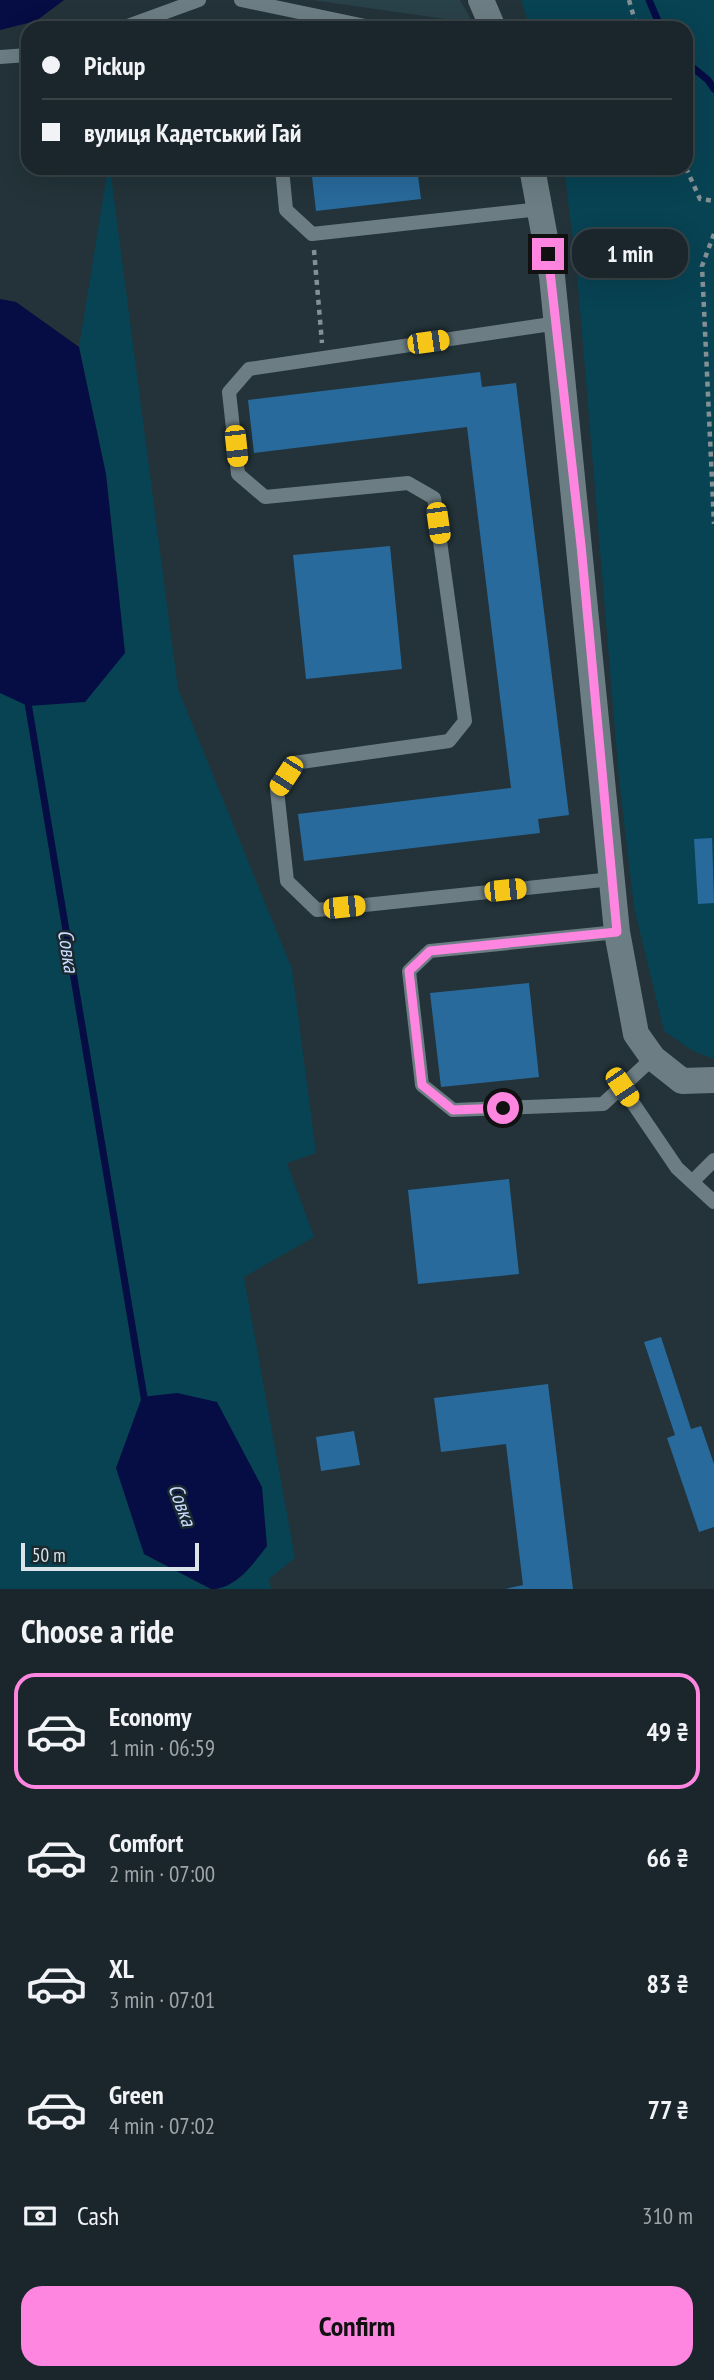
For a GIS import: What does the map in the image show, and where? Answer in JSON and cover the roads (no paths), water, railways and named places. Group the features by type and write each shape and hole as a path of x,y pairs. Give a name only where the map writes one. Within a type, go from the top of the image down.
{"street":[{"path":"481,0 490,21"},
{"path":"533,175 558,323 617,932 636,1034 653,1058 682,1081 714,1080"}],"lane":[{"path":"141,21 199,0"},
{"path":"241,0 342,21"},
{"path":"0,57 21,56"},
{"path":"283,175 286,210 312,234 540,209"},
{"path":"558,323 249,369 229,392 239,474 265,497 408,483 434,498 465,721 449,741 294,763 277,790 287,881 317,910 612,878"},
{"path":"617,932 430,951 409,971 422,1085 453,1110 603,1104 653,1058"},
{"path":"622,1087 677,1168 714,1202"},
{"path":"692,1182 714,1160"}],"water":[{"path":"0,0 64,0 36,21 21,21 21,25 0,30"},
{"path":"0,299 16,302 79,347 106,474 125,653 85,702 28,706 0,693"},
{"path":"177,1393 217,1402 262,1487 267,1546 243,1574 220,1588 211,1589 144,1554 116,1468 142,1397"}],"waterway":[{"name":"Совка","path":"649,0 658,21"},
{"name":"Совка","path":"693,68 714,89"},
{"name":"Совка","path":"27,697 145,1403"}]}
